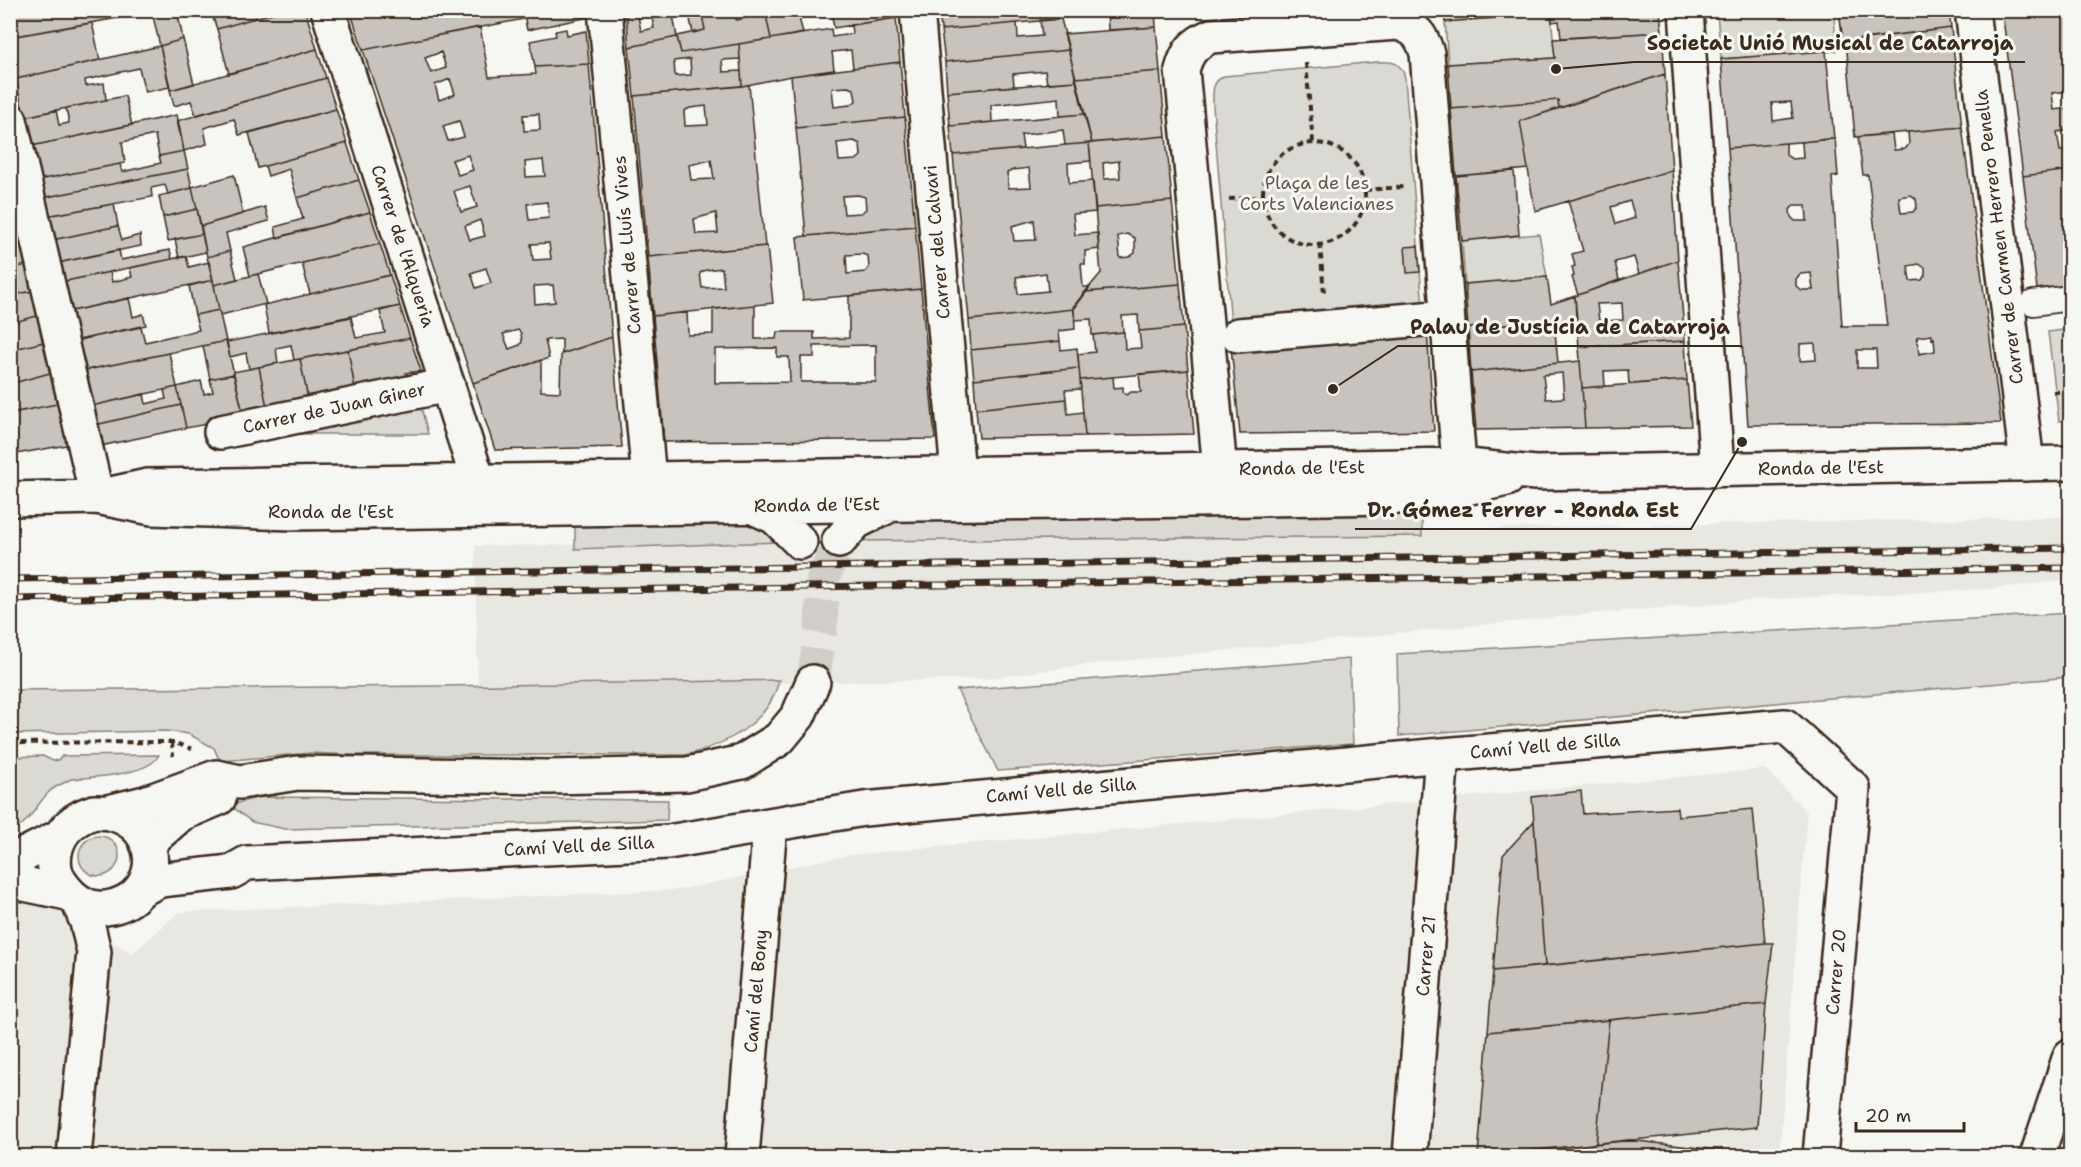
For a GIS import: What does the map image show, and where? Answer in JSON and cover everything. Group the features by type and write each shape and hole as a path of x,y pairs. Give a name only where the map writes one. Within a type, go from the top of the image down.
{"street":[{"name":"Carrer de l'Alqueria","path":"328,10 478,481"},
{"name":"Carrer de Lluís Vives","path":"605,10 649,479"},
{"name":"Carrer del Calvari","path":"917,10 958,474"},
{"path":"1686,10 1717,470"},
{"name":"Carrer de Carmen Herrero Penella","path":"1972,10 2026,464"},
{"path":"1220,470 1182,70 1187,52 1198,42 1211,36 1398,23 1410,27 1421,37 1427,53 1460,465"},
{"path":"10,120 97,497"},
{"path":"2033,303 2070,298"},
{"path":"1238,335 1447,317"},
{"name":"Carrer de Juan Giner","path":"221,432 448,385"},
{"name":"Ronda de l'Est","path":"10,499 97,497 147,486 1460,465 1535,473 2070,464"},
{"name":"Ronda de l'Est","path":"97,497 152,508 293,513 1398,497 1447,492 1535,473"},
{"path":"839,541 856,522 891,505"},
{"path":"751,506 775,517 800,542"},
{"path":"74,1156 94,952 90,930 73,897 59,880 55,865 55,851 61,836 69,825 81,817 94,812 108,812 145,803 216,777 240,783 298,773 548,777 687,774 742,762 779,739 798,716 813,682"},
{"name":"Camí Vell de Silla","path":"140,890 160,880 231,872 247,863 668,842 864,809 1442,755 1785,726 1853,788"},
{"name":"Carrer 21","path":"1410,1156 1442,755"},
{"path":"148,850 181,814 220,798 240,783"},
{"name":"Carrer 20","path":"1820,1156 1853,788"},
{"path":"10,881 73,897 91,909 118,906 130,900 147,878 150,866 148,850 141,831 133,822 108,812"},
{"name":"Camí del Bony","path":"742,1156 770,825"},
{"path":"10,862 61,836"},
{"name":"Camí Vell de Silla","path":"148,850 233,856 247,863"},
{"path":"2037,1156 2070,1056"}],"path":[{"path":"1306,59 1313,143"},
{"path":"1305,143 1322,143 1339,149 1353,160 1362,174 1365,190 1363,208 1356,223 1345,235 1330,243 1320,244 1298,242 1283,234 1272,222 1265,207 1263,190 1267,174 1276,160 1288,149 1305,143"},
{"path":"1365,190 1413,186"},
{"path":"1221,200 1264,197"},
{"path":"1320,244 1326,328"},
{"path":"2044,393 2070,391"},
{"path":"10,743 172,742 193,749 199,757"}],"shaded area":[{"path":"2070,517 2070,580 1989,589 1770,599 1600,613 1101,663 982,679 478,689 475,546"},
{"path":"1765,769 1807,812 1779,1156 11,1156 10,876 132,954 179,912 678,890 850,855"}],"green space":[{"path":"1770,10 1834,11 1836,51 1721,59 1717,13"},
{"path":"1551,14 1555,58 1448,64 1445,22"},
{"name":"Plaça de les Corts Valencianes","path":"1377,62 1396,64 1404,73 1405,78 1423,309 1231,325 1213,106 1213,92 1217,81 1224,76"},
{"path":"1539,234 1547,277 1465,284 1462,241"},
{"path":"2070,329 2070,420 2059,421 2048,332"},
{"path":"421,407 428,434 301,434"},
{"path":"1422,506 1422,536 851,541 890,514"},
{"path":"744,517 780,542 575,549 575,518"},
{"path":"2070,613 2070,677 1399,736 1397,654"},
{"path":"1349,659 1353,744 998,771 957,690"},
{"path":"779,680 766,709 743,730 715,745 685,755 310,753 222,761 214,748 189,734 166,731 11,734 11,690"},
{"path":"159,755 153,762 132,771 71,779 57,786 45,796 23,824 11,831 11,757 43,756 53,761 62,756"},
{"path":"260,797 668,800 667,820 285,829 252,822 230,805"},
{"path":"99,836 107,837 113,842 118,848 118,864 113,870 107,875 99,876 91,875 85,870 80,864 79,856 80,848 85,842 91,837"}],"building":[{"path":"10,10 152,10 152,12 10,37"},
{"path":"177,10 183,39 160,46 152,12"},
{"path":"215,10 283,10 217,29 211,12"},
{"path":"283,10 305,10 317,49 229,74 217,29"},
{"path":"350,10 523,10 524,19 363,50"},
{"path":"523,10 584,10 585,18 527,30"},
{"path":"626,10 672,10 677,37 629,47","holes":["651,13 654,28 641,31 638,16"]},
{"path":"688,10 701,10 705,30 693,33"},
{"path":"701,10 734,10 736,20 751,17 749,10 765,10 771,39 681,53 677,36 705,30"},
{"path":"765,10 797,10 803,33 771,39"},
{"path":"831,10 895,10 896,18 834,28"},
{"path":"939,10 1059,10 1061,19 941,30"},
{"path":"1107,10 1155,10 1156,27 1108,30"},
{"path":"1444,10 1533,10 1533,15 1445,22"},
{"path":"1551,10 1660,10 1662,32 1561,38 1559,21 1552,22"},
{"path":"1717,10 1770,10 1717,13"},
{"path":"1839,10 1883,10 1883,12 1949,10 1951,28 1843,42"},
{"path":"2002,10 2070,10 2070,91 2052,93 2054,110 2070,108 2070,130 2057,132 2060,151 2070,150 2070,170 2023,176"},
{"path":"896,18 900,62 853,68 851,50 832,52 834,70 742,86 739,44 831,29 832,37 852,34 851,25"},
{"path":"1061,19 1069,50 945,62 941,30 1017,23 1018,38 1042,36 1040,20"},
{"path":"92,23 100,60 16,79 10,54 10,37"},
{"path":"480,27 489,77 536,74 535,67 589,64 612,337 562,354 562,339 545,340 549,358 473,383 363,50","holes":["441,52 446,68 431,73 425,58","450,79 455,94 439,100 435,85","539,114 540,130 524,131 523,115","459,121 464,137 448,141 443,126","468,155 473,170 458,175 452,160","543,160 545,176 526,177 525,162","470,186 477,207 461,212 454,191","547,202 549,218 529,220 527,204","480,220 485,236 470,240 465,226","549,243 551,259 533,260 531,244","486,268 491,283 476,288 471,273","553,285 555,302 535,304 534,286","518,330 521,333 520,345 509,349 503,334"]},
{"path":"1156,27 1160,71 1076,78 1064,34"},
{"path":"1951,28 1962,127 1855,137 1846,41"},
{"path":"566,29 567,35 586,31 589,64 535,67 530,41 556,36 555,31"},
{"path":"1662,32 1665,74 1559,108 1558,100 1451,109 1448,64 1555,58 1553,39"},
{"path":"677,37 681,53 739,44 740,59 722,60 723,72 741,71 742,86 634,96 629,47","holes":["690,59 691,75 675,76 674,61"]},
{"path":"183,39 194,84 170,90 160,46"},
{"path":"160,46 170,87 145,92 139,68 85,80 86,86 104,83 106,100 24,117 16,79"},
{"path":"317,49 326,78 196,115 191,101 174,106 170,90"},
{"path":"1069,50 1076,81 1047,83 1045,71 1013,74 1014,86 947,92 945,62"},
{"path":"1826,51 1834,139 1728,148 1721,59","holes":["1791,102 1793,118 1773,121 1772,103"]},
{"path":"900,62 905,117 796,128 791,76","holes":["832,88 854,89 856,101 850,105 834,107"]},
{"path":"1160,71 1166,136 1092,143 1076,78"},
{"path":"1665,74 1672,170 1535,211 1520,121"},
{"path":"326,78 336,109 239,135 234,119 204,128 207,144 184,151 177,121"},
{"path":"1076,81 1084,114 1060,116 1059,98 991,105 992,122 950,126 947,92"},
{"path":"749,85 765,246 648,257 634,96","holes":["706,106 708,125 685,126 684,111","711,160 714,179 691,180 689,165","716,213 718,233 696,234 694,219"]},
{"path":"125,96 132,125 31,146 24,117 56,110 59,125 69,123 66,108"},
{"path":"1558,100 1559,108 1520,121 1528,169 1456,176 1451,109"},
{"path":"336,109 347,143 258,168 249,133"},
{"path":"1084,114 1092,143 1065,145 1063,130 1021,135 1023,149 953,155 950,126"},
{"path":"177,115 184,151 159,156 155,135 122,142 125,163 38,180 31,146"},
{"path":"905,117 915,226 806,236 796,128","holes":["854,141 860,144 861,156 856,160 839,161 837,143","842,196 865,197 866,209 861,213 844,214"]},
{"path":"1962,127 2001,423 1748,425 1728,148 1786,143 1786,155 1792,159 1803,158 1802,142 1835,138 1838,176 1832,177 1842,326 1887,326 1868,175 1863,175 1858,137 1892,134 1894,150 1905,149 1909,144 1908,132","holes":["1911,195 1916,199 1917,207 1913,212 1901,213 1899,197","1794,205 1806,205 1807,221 1795,221 1791,217 1790,210","1919,264 1925,268 1922,280 1910,281 1908,266","1811,273 1813,290 1801,290 1796,286 1796,279 1800,274","1932,335 1935,351 1919,354 1917,337","1815,343 1816,360 1800,361 1800,344","1857,350 1876,350 1877,368 1857,368"]},
{"path":"1166,136 1172,201 1095,208 1089,143","holes":["1119,161 1120,178 1104,179 1103,163"]},
{"path":"347,143 359,180 297,198 289,169 268,176 265,166"},
{"path":"1089,143 1091,161 1068,163 1069,183 1093,181 1096,212 1073,214 1075,235 1098,233 1099,249 1085,251 1085,264 1081,264 1083,287 1090,287 1074,309 969,320 953,155","holes":["1029,168 1031,187 1009,188 1007,173","1034,220 1036,240 1014,241 1012,226","1046,273 1048,291 1018,294 1016,277"]},
{"path":"184,151 188,169 42,198 38,180 120,164 122,172 161,163 159,156"},
{"path":"188,169 192,188 168,194 165,185 151,188 152,197 46,216 42,198"},
{"path":"1672,170 1678,260 1639,274 1634,257 1615,262 1619,280 1578,295 1572,277 1574,276 1572,267 1575,266 1572,254 1583,251 1568,201","holes":["1630,201 1635,218 1616,224 1611,207"]},
{"path":"2070,170 2070,285 2037,289 2023,176"},
{"path":"1514,171 1519,235 1462,241 1456,176"},
{"path":"234,175 243,214 201,226 192,187"},
{"path":"359,180 370,212 277,238 275,227 303,219 297,198"},
{"path":"192,188 197,209 163,217 159,196"},
{"path":"10,198 17,225 10,227"},
{"path":"1172,201 1180,284 1085,292 1101,273 1095,208","holes":["1127,234 1135,238 1135,253 1129,257 1120,258 1118,236"]},
{"path":"114,204 118,226 52,240 46,216"},
{"path":"265,207 269,221 226,233 230,251 207,257 201,226"},
{"path":"197,209 202,234 168,241 163,217"},
{"path":"370,212 380,244 250,276 243,247"},
{"path":"17,225 21,244 10,247 10,227"},
{"path":"118,226 122,240 140,235 141,246 57,263 52,240"},
{"path":"915,226 921,289 803,300 797,237","holes":["846,255 868,256 869,268 865,272 847,274"]},
{"path":"202,234 206,252 179,258 175,239"},
{"path":"21,244 26,265 10,269 10,247"},
{"path":"380,244 390,275 310,294 302,263"},
{"path":"767,246 773,303 653,316 648,257","holes":["722,268 724,287 702,288 700,273"]},
{"path":"1418,246 1420,272 1407,273 1405,247"},
{"path":"119,250 121,260 170,250 172,259 61,282 57,263"},
{"path":"230,251 237,279 214,285 207,257"},
{"path":"186,256 189,267 209,262 213,280 67,312 61,282 110,272 112,282 132,277 130,268"},
{"path":"1678,260 1685,341 1579,347 1575,296","holes":["1622,303 1623,320 1599,321 1597,304"]},
{"path":"26,265 32,291 10,296 10,269"},
{"path":"258,274 266,304 220,315 214,285"},
{"path":"390,275 400,306 269,333 264,305"},
{"path":"1547,277 1551,304 1575,296 1576,319 1468,328 1465,284"},
{"path":"213,280 219,310 195,315 189,286"},
{"path":"1180,284 1184,327 1139,331 1138,315 1122,316 1123,332 1092,335 1091,319 1075,320 1073,307 1085,292"},
{"path":"921,289 935,439 664,442 653,316 687,312 688,335 713,334 713,309 755,305 755,339 776,339 777,332 814,332 814,339 849,338 849,296","holes":["876,345 876,382 801,382 801,357 814,357 814,346","777,348 777,357 789,357 790,382 715,383 715,349"]},
{"path":"32,291 37,316 10,323 10,296"},
{"path":"129,298 133,317 143,314 146,325 74,341 67,312"},
{"path":"400,306 410,338 294,360 291,345 276,348 278,363 249,369 246,353 230,357 227,342 351,317 356,338 385,333 380,311"},
{"path":"1074,309 1075,329 1059,331 1060,341 971,350 969,320"},
{"path":"219,310 226,341 82,371 74,341 141,327 145,342 199,330 195,315"},
{"path":"37,316 44,342 10,350 10,323"},
{"path":"1554,321 1558,363 1471,372 1468,328"},
{"path":"1184,327 1188,370 1080,380 1078,354 1095,352 1093,335 1124,332 1125,349 1141,348 1139,331"},
{"path":"1427,331 1434,431 1240,434 1231,347"},
{"path":"612,337 622,447 495,450 473,383 541,360 541,391 560,392 561,354"},
{"path":"410,338 421,371 406,373 409,384 356,394 348,350"},
{"path":"226,341 234,374 210,379 203,346"},
{"path":"1060,341 1061,350 1077,348 1079,368 974,379 971,350"},
{"path":"1685,341 1687,380 1629,384 1628,370 1604,371 1605,386 1582,388 1579,347"},
{"path":"44,342 50,373 10,384 10,350"},
{"path":"348,350 356,394 309,404 300,359"},
{"path":"169,353 177,387 91,406 82,371"},
{"path":"300,359 309,404 268,412 259,367"},
{"path":"1580,361 1585,428 1476,430 1471,372","holes":["1562,373 1564,398 1546,399 1543,375"]},
{"path":"259,367 268,412 244,417 233,372"},
{"path":"1079,368 1081,389 1065,390 1066,399 976,409 974,379"},
{"path":"1188,370 1194,434 1085,436 1080,380 1113,377 1114,388 1123,387 1123,392 1127,395 1131,392 1141,392 1139,374"},
{"path":"50,373 57,404 12,413 10,384"},
{"path":"234,374 244,417 186,428 177,387 201,381 204,394 213,392 210,379"},
{"path":"1687,380 1691,426 1585,428 1582,388"},
{"path":"177,387 181,405 95,425 91,406 144,394 146,404 166,399 164,390"},
{"path":"1066,399 1068,414 1083,412 1085,436 979,438 976,409"},
{"path":"57,404 67,445 10,455 10,413"},
{"path":"181,405 186,428 100,446 95,425"},
{"path":"1581,791 1583,814 1677,808 1678,816 1753,809 1765,943 1545,966 1532,797"},
{"path":"1534,821 1545,966 1493,971 1503,855"},
{"path":"1773,943 1766,1004 1488,1032 1493,971"},
{"path":"1766,1004 1757,1127 1596,1144 1609,1020"},
{"path":"1609,1020 1596,1144 1478,1156 1488,1032"},
{"path":"1628,1140 1753,1154 1753,1156 1479,1156"}],"tunnel":[{"path":"813,682 821,629 823,579 839,541"}],"railway":[{"path":"10,579 2070,548"},
{"path":"10,599 2070,568"}],"place":[{"name":"Societat Unió Musical de Catarroja","path":"1556,69"},
{"name":"Palau de Justícia de Catarroja","path":"1333,389"},
{"name":"Dr. Gómez Ferrer - Ronda Est","path":"1742,442"}]}
